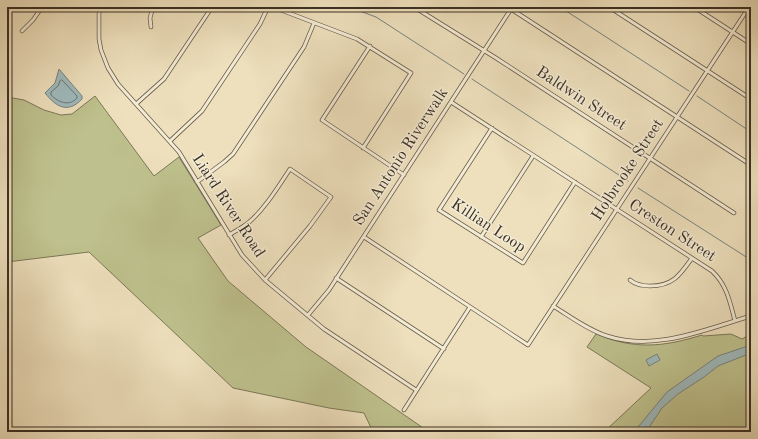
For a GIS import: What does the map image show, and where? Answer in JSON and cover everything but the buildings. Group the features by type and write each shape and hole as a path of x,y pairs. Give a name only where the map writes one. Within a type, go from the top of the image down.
{"street":[{"path":"22,31 33,20 42,7"},
{"name":"Liard River Road","path":"100,7 98,33 103,57 108,68 116,81 170,141 184,160 242,255 265,280 339,340 416,390"},
{"path":"151,27 150,18 153,7"},
{"path":"136,104 164,79 212,7"},
{"path":"170,141 202,111 260,24 268,7"},
{"path":"273,7 357,39 411,73 363,148"},
{"name":"Baldwin Street","path":"414,7 485,51 734,213"},
{"path":"609,7 751,99"},
{"path":"694,7 751,44"},
{"name":"Holbrooke Street","path":"470,307 528,345 749,7"},
{"name":"San Antonio Riverwalk","path":"308,315 326,295 511,9 677,117"},
{"path":"197,182 233,154 304,47 314,23"},
{"path":"370,46 322,120 404,175"},
{"name":"Creston Street","path":"452,102 712,271 722,282 725,288 735,321"},
{"path":"677,117 751,165"},
{"name":"Killian Loop","path":"492,128 439,210 523,263 575,182"},
{"path":"481,237 533,156"},
{"path":"229,235 248,223 277,188 290,169 330,197 310,226 265,280"},
{"path":"364,237 470,307 404,410"},
{"path":"630,280 635,284 642,286 664,285 677,277 692,258"},
{"path":"336,278 444,349"},
{"path":"553,306 592,330 607,336 629,340 649,341 670,339 751,316"}],"green space":[{"path":"95,96 154,176 179,157 221,225 198,238 228,281 306,347 429,432 373,432 364,413 329,408 233,388 89,252 7,262 7,97 24,100 44,110 61,115 72,114"},
{"path":"596,334 624,343 649,345 674,342 702,335 731,334 742,339 751,334 751,432 604,432 651,388 587,347"}],"water":[{"path":"59,69 82,96 82,99 77,104 62,107 53,102 45,93 55,83"},
{"path":"751,345 751,353 718,366 678,394 662,408 646,432 634,432 667,392 718,356"},
{"path":"657,354 660,360 649,366 646,360"}],"waterway":[{"path":"349,7 376,17 464,74"},
{"path":"560,7 689,91"},
{"path":"472,79 628,181"},
{"path":"697,96 751,132"},
{"path":"638,188 751,260"}]}
